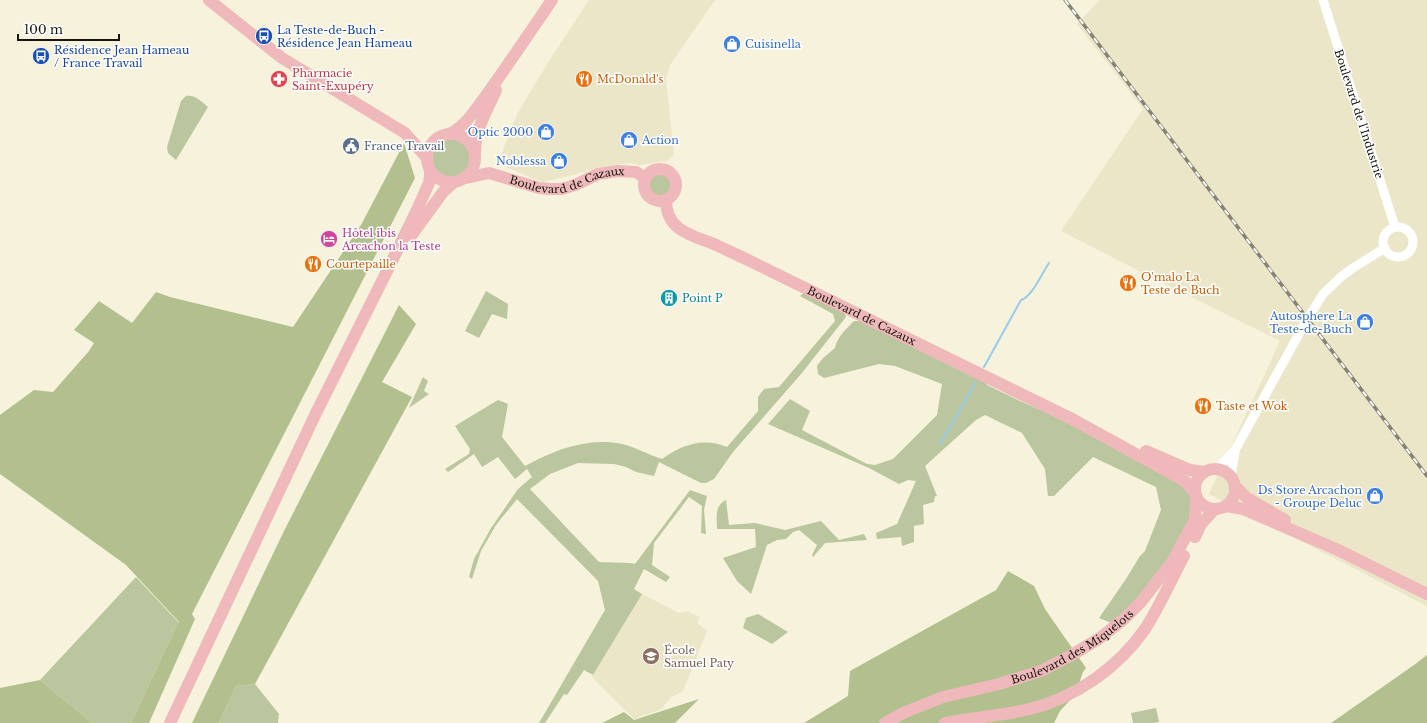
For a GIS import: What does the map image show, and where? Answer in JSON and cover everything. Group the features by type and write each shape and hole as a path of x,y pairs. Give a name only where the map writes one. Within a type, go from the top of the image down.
{"main road":[{"path":"209,0 282,58 405,133 422,138 431,138 457,131 501,75 552,0"},
{"path":"392,261 443,192 453,183 466,178 473,168 475,141 478,130 494,96 501,75"},
{"path":"405,133 439,180 453,183"},
{"path":"170,723 316,413 429,183 430,177 428,164 431,145 445,135 456,135 468,141 475,154 489,173"},
{"path":"655,170 664,170 671,173 675,180 675,189 666,200 657,201 646,194 644,186 646,178 648,174 655,170"},
{"name":"Boulevard de Cazaux","path":"466,178 489,173 539,188 550,189 562,189 575,185 598,174 618,171 636,172 646,178"},
{"name":"Boulevard de Cazaux","path":"666,200 666,210 671,220 677,228 686,233 734,254 1074,420 1190,470 1204,472"},
{"name":"Boulevard de Cazaux","path":"1074,420 1185,481 1195,495"},
{"path":"1233,481 1233,499 1226,506 1220,509 1214,510 1203,507 1195,495 1196,481 1204,472 1217,469 1225,472 1233,481 1247,498 1336,549"},
{"name":"Boulevard des Miquelots","path":"885,723 902,713 943,697 999,684 1041,671 1066,659 1100,638 1141,602 1172,562 1195,520 1195,495"},
{"path":"1226,506 1244,509 1336,549 1427,594"},
{"name":"Boulevard des Miquelots","path":"945,723 1030,709 1059,699 1080,688 1104,671 1125,652 1144,630 1202,524 1214,510"}],"street":[{"name":"Boulevard de l'Industrie","path":"1323,0 1395,227"},
{"path":"1395,227 1402,227 1408,230 1411,234 1413,245 1404,255 1397,256 1390,254 1385,248 1384,238 1387,232 1395,227"},
{"path":"1217,469 1235,450 1305,323 1324,294 1342,276 1385,248"},
{"path":"1233,481 1235,450"}],"shaded area":[{"path":"589,0 715,0 670,65 666,79 674,155 667,161 639,165 629,163 596,168 574,175 542,182 504,166 500,158 517,114 549,61"},
{"path":"1100,0 1427,0 1427,606 1209,494 1280,341 1061,231 1143,109 1077,24"},
{"name":"École Samuel Paty","path":"642,594 679,613 688,611 700,617 697,623 707,631 683,691 670,698 662,709 634,719 592,677"}],"green space":[{"path":"186,96 195,97 208,107 176,160 168,153 167,147 181,101"},
{"path":"451,139 461,142 467,148 470,158 467,168 461,174 451,177 441,174 435,168 432,158 435,148 441,142"},
{"path":"404,143 415,178 192,614 195,619 149,723 131,723 179,622 126,565 0,474 0,415 34,390 53,392 89,351 94,343 74,330 99,301 132,323 156,292 170,297 293,327 361,225"},
{"path":"660,172 668,176 672,184 668,192 660,196 652,192 648,184 652,176"},
{"path":"486,291 508,304 507,319 492,314 479,338 465,331"},
{"path":"805,292 844,311 846,317 801,374 733,452 714,479 706,483 701,483 659,462 654,476 636,472 626,467 614,464 578,463 550,474 530,489 599,562 635,564 690,490 707,496 704,510 706,534 701,533 702,506 689,497 654,543 652,565 670,577 666,582 644,569 634,589 642,594 593,675 584,670 567,695 564,694 545,723 539,723 605,610 598,581 517,499 496,525 481,551 472,579 469,577 474,559 491,528 518,489 532,477 527,469 515,479 498,457 482,467 474,454 448,472 445,469 469,454 470,449 455,426 498,400 508,404 502,437 525,466 560,450 572,446 596,442 622,444 662,459 685,446 693,444 709,443 727,447 758,411 758,397 764,389 779,387 835,321 833,314 800,296"},
{"path":"399,305 416,324 382,382 412,397 255,684 236,686 219,723 192,723 284,531"},
{"path":"854,321 864,321 985,380 987,385 1075,425 1183,485 1192,496 1192,518 1168,561 1138,599 1114,624 1099,618 1140,556 1145,551 1161,510 1156,487 1093,457 1054,496 1048,496 1045,469 1022,433 985,415 976,420 925,466 937,496 935,496 934,502 923,505 924,524 914,526 914,542 902,546 901,537 877,539 876,533 897,524 916,481 908,480 899,484 869,468 768,424 790,399 810,411 802,430 867,464 875,465 893,459 937,415 942,384 895,366 879,364 824,378 818,374 817,366 823,358 835,348 840,336"},
{"path":"423,377 428,381 424,391 429,394 409,408"},
{"path":"726,500 729,525 755,523 785,530 821,521 839,540 864,534 867,540 825,543 813,557 812,555 817,545 799,530 793,532 786,539 777,540 767,545 751,594 737,581 723,558 756,547 755,529 717,529 718,509"},
{"path":"1008,571 1034,586 1045,609 1086,668 1083,672 1075,695 1060,711 1054,723 804,723 848,696 850,671 996,590"},
{"path":"136,577 179,623 131,723 92,723 40,680"},
{"path":"758,614 788,632 772,644 743,628 746,618"},
{"path":"1427,655 1427,723 1331,723 1414,665"},
{"path":"40,680 92,723 0,723 0,688"},
{"path":"255,684 279,714 278,723 219,723 236,686"},
{"path":"699,699 675,723 602,723 624,712 634,720"},
{"path":"1156,708 1159,722 1133,723 1131,713"}],"waterway":[{"path":"984,367 1021,300 1033,290 1049,263"},
{"path":"940,444 976,382"}],"railway":[{"path":"1065,0 1427,476"}],"place":[{"name":"La Teste-de-Buch - Résidence Jean Hameau","path":"264,36"},
{"name":"Cuisinella","path":"732,44"},
{"name":"Résidence Jean Hameau / France Travail","path":"41,56"},
{"name":"Pharmacie Saint-Exupéry","path":"279,79"},
{"name":"McDonald's","path":"584,79"},
{"name":"Optic 2000","path":"546,132"},
{"name":"Action","path":"629,140"},
{"name":"France Travail","path":"351,146"},
{"name":"Noblessa","path":"559,161"},
{"name":"Hôtel ibis Arcachon la Teste","path":"329,239"},
{"name":"Courtepaille","path":"313,264"},
{"name":"O'malo La Teste de Buch","path":"1128,283"},
{"name":"Point P","path":"669,298"},
{"name":"Autosphere La Teste-de-Buch","path":"1365,322"},
{"name":"Taste et Wok","path":"1203,406"},
{"name":"Ds Store Arcachon - Groupe Deluc","path":"1375,496"},
{"name":"École Samuel Paty","path":"651,656"}]}
